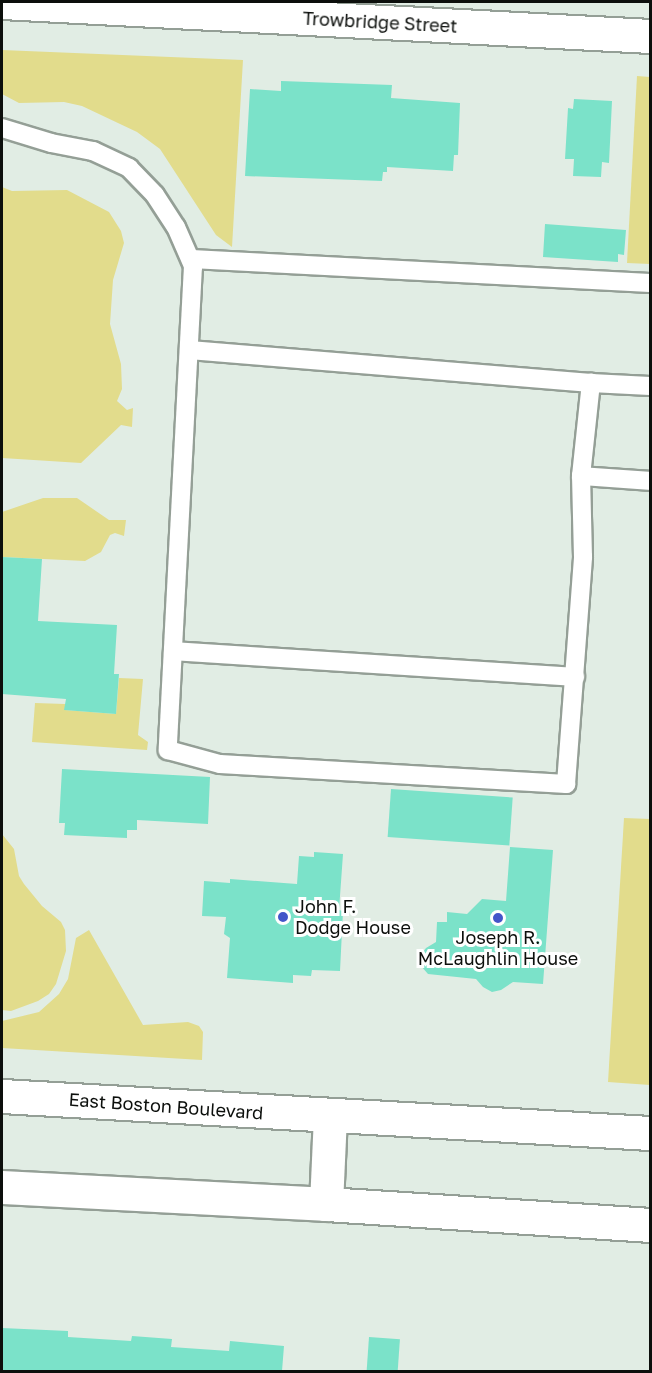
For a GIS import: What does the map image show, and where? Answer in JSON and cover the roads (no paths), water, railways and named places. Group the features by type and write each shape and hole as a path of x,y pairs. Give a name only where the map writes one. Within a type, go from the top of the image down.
{"street":[{"name":"Trowbridge Street","path":"2,2 651,36"},
{"name":"East Boston Boulevard","path":"2,1096 651,1133"},
{"path":"326,1204 330,1116"},
{"path":"2,1187 326,1204 651,1226"}],"lane":[{"path":"2,128 51,143 93,151 129,168 155,195 171,219 193,266 168,750 220,764 566,784 583,557 581,476 591,383"},
{"path":"191,259 651,283"},
{"path":"189,350 651,386"},
{"path":"581,476 651,481"},
{"path":"173,651 575,677"}],"place":[{"name":"John F. Dodge House","path":"283,917"},
{"name":"Joseph R. McLaughlin House","path":"498,918"}]}
